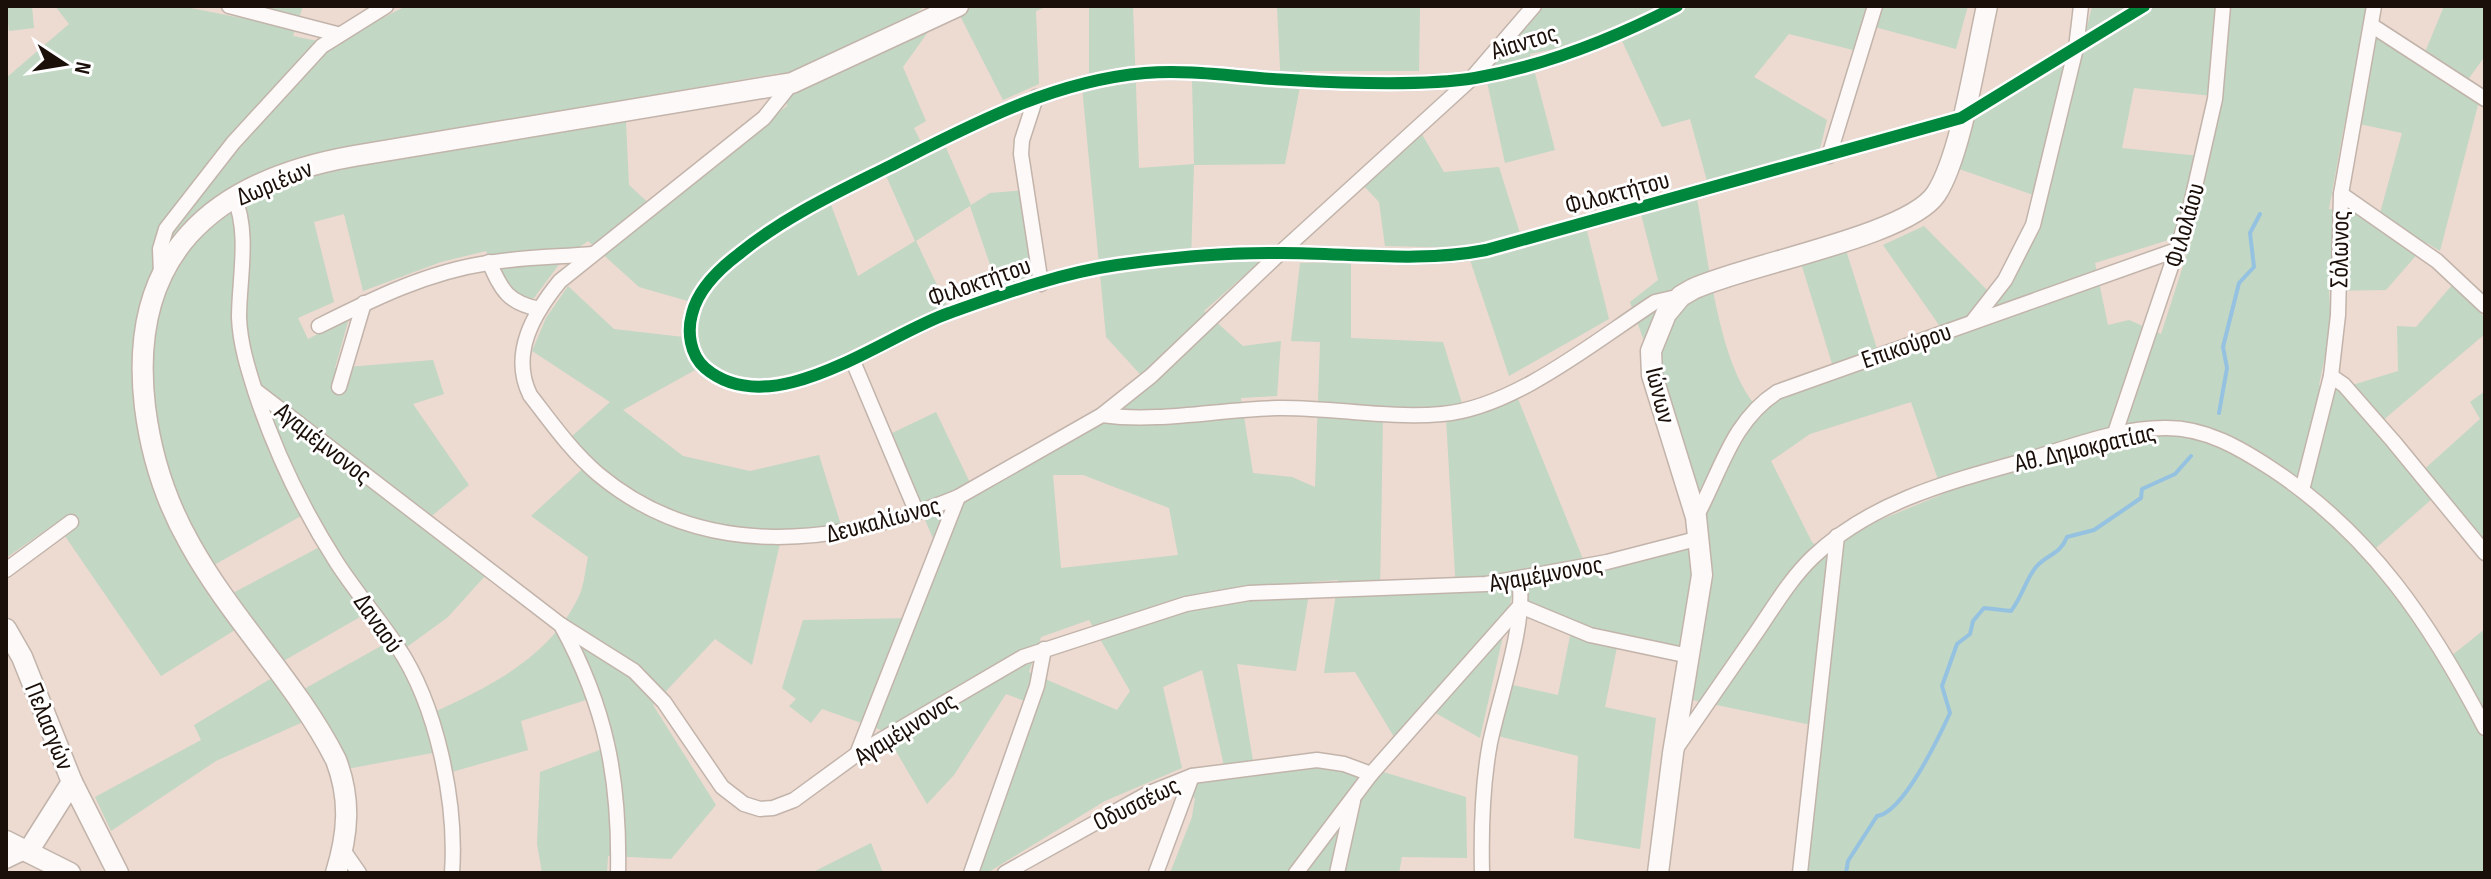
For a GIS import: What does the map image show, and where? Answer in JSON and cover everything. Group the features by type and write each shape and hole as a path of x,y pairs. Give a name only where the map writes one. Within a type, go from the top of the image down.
{"street":[{"path":"229,6 337,34"},
{"path":"161,273 161,243 179,208 259,113 337,34 386,6"},
{"name":"Δωριέων","path":"336,873 343,850 347,802 336,760 199,561 161,480 146,414 141,357 148,307 161,273 195,231 234,197 279,175 333,159 792,83 958,6"},
{"name":"Δευκαλίωνος","path":"792,83 764,118 560,281 527,334 522,355 524,381 530,395 585,463 633,499 695,526 755,538 838,535 917,513 958,497 1102,415 1159,369 1280,253 1471,79 1534,6"},
{"name":"Aiαντος","path":"1471,79 1609,37 1677,6"},
{"path":"1829,156 1875,6"},
{"path":"1102,415 1131,417 1279,408 1396,415 1461,411 1489,402 1526,384 1661,299 1681,296 1715,280 1895,224 1919,212 1942,182 1961,118 1987,6"},
{"path":"1973,321 2005,280 2033,225 2076,48 2081,6"},
{"name":"Φιλοκτήτου","path":"1471,79 1294,81 1158,72 1116,77 1036,97 990,116 793,217 722,268 710,280 692,311 689,332 698,361 718,377 736,384 784,385 852,359 947,314 1099,268 1161,259 1280,253 1433,257 1472,253 1961,118 2144,6"},
{"name":"Φιλολάου","path":"2114,436 2126,393 2179,249 2212,114 2223,6"},
{"name":"Σόλωνος","path":"2302,490 2331,376 2337,327 2341,194 2374,6"},
{"path":"2371,25 2485,99"},
{"path":"1036,97 1022,140 1021,154 1041,284"},
{"path":"2341,194 2437,261 2485,306"},
{"name":"Δαναού","path":"234,197 240,222 240,328 255,390 271,436 300,499 342,571 398,647 415,683 447,786 453,830 452,873"},
{"name":"Επικούρου","path":"1698,528 1737,431 1767,399 1800,382 2179,249"},
{"path":"319,326 364,303 421,280 489,262 598,253"},
{"path":"489,262 504,294 521,305 540,309"},
{"name":"Ιώνων","path":"1658,873 1673,753 1701,591 1698,528 1650,364 1659,325 1681,296"},
{"path":"339,387 364,303"},
{"path":"852,359 917,513"},
{"path":"2331,376 2376,421 2485,553"},
{"name":"Αγαμέμνονος","path":"255,390 561,625 645,681 722,787 744,804 767,809 784,804 834,775 857,754 1006,665 1044,649 1186,604 1240,594 1442,588 1519,579 1607,562 1698,528"},
{"name":"Αθ. Δημοκρατίας","path":"1673,753 1796,576 1837,536 1878,511 1924,490 2114,436 2166,428 2205,433 2259,461 2302,490 2352,532 2408,598 2441,645 2485,728"},
{"path":"857,754 958,497"},
{"path":"6,570 71,522"},
{"path":"1800,873 1837,536"},
{"path":"1482,873 1482,812 1487,761 1520,606 1519,579"},
{"path":"1520,606 1590,635 1689,656"},
{"path":"1296,873 1355,793 1520,606"},
{"path":"561,625 587,675 609,743 617,810 618,873"},
{"name":"Πελασγών","path":"6,629 22,657 72,782 118,873"},
{"path":"971,873 1037,686 1044,649"},
{"name":"Οδυσσέως","path":"1005,873 1147,794 1192,776 1317,760 1344,764 1371,774"},
{"path":"1156,873 1192,776"},
{"name":"Πελασγών","path":"29,850 72,782"},
{"path":"1337,873 1355,793"},
{"path":"6,841 70,873"},
{"path":"6,861 29,850"},
{"path":"343,850 359,873"}],"green space":[{"path":"6,6 32,6 34,28 9,31"},
{"path":"55,6 181,6 241,18 243,6 303,6 293,36 333,44 406,6 925,6 916,13 928,32 903,67 926,121 914,128 925,150 944,143 971,205 990,193 1026,190 1034,279 999,291 970,206 916,241 948,308 829,367 796,377 764,381 734,377 706,364 623,410 683,456 750,471 819,455 841,525 781,539 752,665 715,639 653,705 716,805 671,859 608,856 607,873 542,873 537,844 540,772 616,744 598,696 521,721 528,750 452,772 443,751 347,769 314,717 216,761 111,831 95,797 201,740 194,725 272,678 288,698 397,637 374,609 280,663 251,620 161,676 56,523 6,558 6,78 69,24","holes":["780,73 787,106 653,207 629,185 625,100","880,162 915,241 858,276 825,189","344,214 363,291 441,262 486,251 498,278 517,301 534,298 563,259 588,241 639,287 698,304 692,338 614,329 568,286 546,318 532,351 610,402 572,436 591,461 531,516 588,557 581,590 565,620 533,654 475,693 432,713 423,714 396,655 448,617 485,576 422,524 469,485 413,404 444,394 433,360 335,368 349,318 308,339 298,318 334,302 314,222","310,511 329,542 233,593 214,565"]},
{"path":"955,6 1048,6 1036,11 1039,84 1003,100"},
{"path":"1089,6 1133,6 1139,168 1194,164 1192,79 1281,88 1277,6 1420,6 1419,71 1303,71 1285,164 1194,165 1191,260 1264,258 1204,311 1243,346 1281,341 1277,396 1241,398 1253,473 1292,477 1315,487 1320,342 1291,341 1300,263 1351,262 1351,338 1443,342 1465,413 1516,394 1587,569 1704,539 1693,478 1630,302 1658,280 1641,214 1697,199 1710,278 1724,336 1732,363 1756,406 1833,367 1801,263 1846,250 1880,358 1946,335 1883,245 1924,226 1993,296 2026,251 2045,199 1959,169 1973,119 2080,56 2092,6 2368,6 2364,31 2421,62 2444,6 2485,6 2485,56 2462,88 2479,101 2440,251 2427,243 2386,290 2329,291 2331,327 2319,385 2336,390 2398,371 2397,326 2416,327 2453,284 2485,318 2485,334 2375,427 2419,474 2480,419 2470,402 2485,391 2485,546 2441,491 2367,556 2446,660 2485,629 2485,873 1807,873 1821,727 1688,699 1693,653 1619,637 1605,707 1656,718 1640,849 1574,838 1578,756 1498,736 1508,684 1558,695 1573,621 1512,596 1480,738 1423,706 1394,737 1355,672 1324,673 1338,580 1311,582 1296,671 1237,664 1254,767 1324,765 1380,771 1466,797 1467,858 1402,857 1399,873 1170,873 1192,817 1195,798 1188,795 1195,775 1225,770 1202,670 1163,687 1182,768 1105,801 987,873 976,873 1035,705 1006,694 954,775 927,804 884,731 822,709 811,723 789,706 796,699 782,688 803,620 916,618 939,552 888,435 936,412 974,491 1149,384 1106,337 1082,87 1089,86","holes":["2134,88 2223,97 2210,157 2122,148","2345,121 2402,133 2380,213 2329,209","2194,232 2161,334 2129,320 2108,325 2095,263","1911,402 1943,494 1856,530 1840,544 1839,565 1812,542 1771,461 1810,434","1383,418 1446,418 1456,592 1380,593","1053,475 1083,475 1169,508 1178,555 1061,568","1089,620 1130,691 1117,710 1029,672 1041,637"]},
{"path":"1538,6 1968,6 1956,49 1871,26 1857,51 1789,34 1754,77 1827,120 1819,153 1707,181 1690,119 1662,127 1616,28 1565,47 1530,54 1555,150 1505,163 1483,64"},
{"path":"1420,131 1444,172 1499,167 1523,243 1586,227 1609,319 1509,376 1466,248 1385,246 1379,202 1361,183"},
{"path":"871,843 883,873 811,873"}],"waterway":[{"path":"2219,413 2227,368 2223,347 2239,283 2254,267 2250,233 2260,214"},
{"path":"1846,873 1848,861 1877,816 1898,802 1938,739 1950,713 1942,686 1957,644 1970,634 1973,621 1984,608 2011,611 2036,567 2061,547 2067,537 2094,530 2141,498 2142,489 2175,474 2191,456"}],"cycle path":[{"path":"1677,6 1579,50 1475,78 1358,83 1163,72 1111,78 1045,95 982,121 851,186 756,241 717,273 699,296 691,321 693,350 705,368 732,383 762,387 794,382 827,370 949,313 1074,273 1220,254 1410,257 1486,250 1961,118 2144,6"}]}
